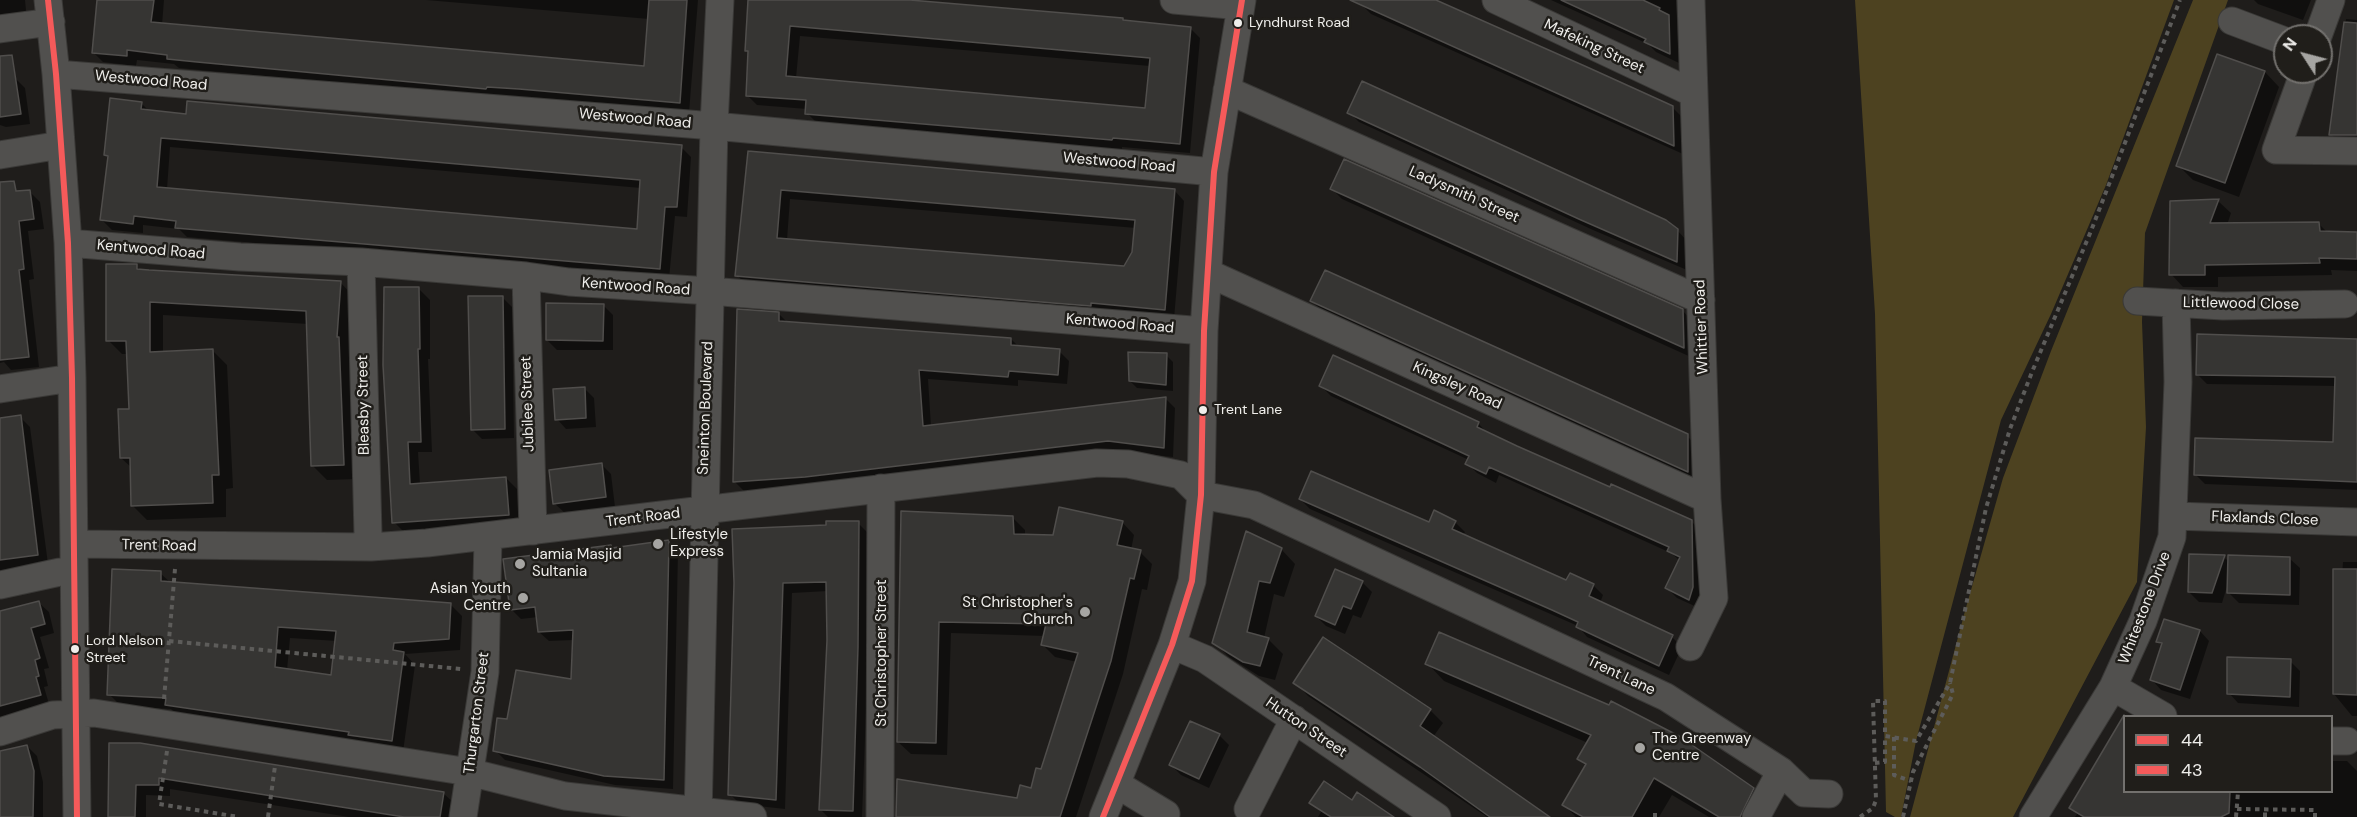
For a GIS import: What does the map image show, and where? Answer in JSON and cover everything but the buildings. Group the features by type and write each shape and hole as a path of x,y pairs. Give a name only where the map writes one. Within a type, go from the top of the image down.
{"street":[{"name":"Sneinton Boulevard","path":"698,814 714,126 720,0"},
{"path":"1103,817 1118,785 1172,645 1192,581 1201,495 1204,331 1214,172 1241,3 1173,0"},
{"name":"Mafeking Street","path":"1496,0 1693,93"},
{"name":"Whittier Road","path":"1690,647 1714,598 1707,499 1691,0"},
{"path":"2322,24 2331,0"},
{"path":"0,29 50,11 68,243 72,378 77,817"},
{"path":"2232,21 2273,36"},
{"name":"Westwood Road","path":"56,74 714,126 1214,172"},
{"path":"2300,84 2276,150 2357,151"},
{"name":"Ladysmith Street","path":"1227,90 1701,300"},
{"path":"0,155 61,145"},
{"name":"Kentwood Road","path":"68,243 240,257 361,262 526,276 569,282 710,291 1204,331"},
{"name":"Bleasby Street","path":"361,262 368,534 371,547"},
{"name":"Kingsley Road","path":"1208,273 1707,499"},
{"name":"Jubilee Street","path":"526,276 533,531"},
{"name":"Littlewood Close","path":"2137,301 2223,306 2345,304"},
{"name":"Whitestone Drive","path":"2033,817 2113,687 2143,621 2172,537 2178,382 2176,303"},
{"path":"0,389 72,378"},
{"name":"Trent Road","path":"74,544 371,547 488,537 881,488 1107,463 1128,464 1181,475 1201,495"},
{"name":"St Christopher Street","path":"880,817 881,488"},
{"name":"Trent Lane","path":"1201,495 1254,505 1666,697 1781,771 1804,793 1829,794"},
{"name":"Flaxlands Close","path":"2174,516 2357,522"},
{"name":"Thurgarton Street","path":"463,817 485,672 488,537"},
{"path":"0,585 60,572 74,572"},
{"name":"Hutton Street","path":"1172,645 1205,659 1437,817"},
{"path":"2113,687 2160,715"},
{"path":"0,732 52,715 94,713 469,772 565,796 698,814 753,817"},
{"path":"1248,809 1294,719"},
{"path":"1756,817 1781,771"},
{"path":"1118,785 1166,814"}],"path":[{"path":"1885,736 1916,741 1950,683 1986,508 2010,429 2091,231 2180,0"},
{"path":"177,546 159,804 239,817"},
{"path":"169,641 485,672"},
{"path":"1903,817 1913,772 1953,694 1950,683"},
{"path":"1860,817 1873,808 1876,800 1873,701 1885,701 1885,762 1875,763"},
{"path":"1894,737 1894,775 1911,781"},
{"path":"268,817 278,742"},
{"path":"2236,817 2238,793"},
{"path":"2237,809 2315,810 2315,817"},
{"path":"2265,810 2265,817"}],"shaded area":[{"path":"1855,0 2174,0 2106,185 2051,314 2001,420 1916,741 1901,817 1895,817 1886,812 1875,314"},
{"path":"2193,0 2228,0 2145,233 2142,322 2146,427 2137,582 2013,817 1910,817 2003,478 2051,351"}],"transit line":[{"name":"43","path":"48,0 56,74 68,243 72,378 77,817"},
{"name":"44","path":"1103,817 1172,645 1192,581 1201,495 1204,331 1214,172 1242,0"}],"place":[{"name":"Lyndhurst Road","path":"1238,23"},
{"name":"Trent Lane","path":"1203,410"},
{"name":"Lifestyle Express","path":"658,544"},
{"name":"Jamia Masjid Sultania","path":"520,564"},
{"name":"Asian Youth Centre","path":"523,598"},
{"name":"St Christopher's Church","path":"1085,612"},
{"name":"Lord Nelson Street","path":"75,649"},
{"name":"The Greenway Centre","path":"1640,748"}]}
